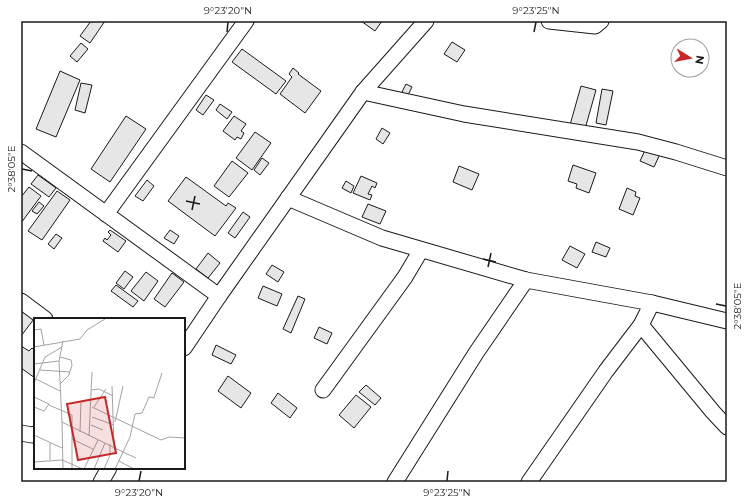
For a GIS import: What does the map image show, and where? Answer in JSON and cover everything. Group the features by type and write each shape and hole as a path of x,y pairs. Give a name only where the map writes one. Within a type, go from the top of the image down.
{"street":[{"path":"106,214 246,21"},
{"path":"185,347 363,92 426,21"},
{"path":"550,21 595,26 601,21"},
{"path":"363,92 464,114 638,142 727,168"},
{"path":"21,152 219,296"},
{"path":"288,198 382,238 526,280 652,303 727,321"},
{"path":"324,390 405,277 421,250"},
{"path":"395,482 476,353 526,280"},
{"path":"21,301 44,318"},
{"path":"529,482 606,371 641,325 652,303"},
{"path":"641,325 712,412 727,427"},
{"path":"21,433 34,434"},
{"path":"101,482 108,469"}],"building":[{"path":"91,21 105,21 90,43 80,36"},
{"path":"361,21 382,21 375,31"},
{"path":"452,42 465,50 457,62 444,54"},
{"path":"81,43 88,49 77,62 70,56"},
{"path":"242,49 286,81 276,94 232,62"},
{"path":"293,68 299,73 298,74 321,91 305,113 280,94 292,77 289,74"},
{"path":"60,71 80,80 56,137 36,129"},
{"path":"81,83 92,85 85,113 75,110"},
{"path":"406,84 412,87 407,97 401,94"},
{"path":"581,86 596,90 585,129 570,125"},
{"path":"602,89 613,91 606,125 596,123"},
{"path":"206,95 214,100 203,115 196,110"},
{"path":"220,104 232,112 227,119 216,110"},
{"path":"126,116 146,129 110,182 91,169"},
{"path":"234,116 246,124 241,131 244,133 241,139 237,137 235,140 223,131"},
{"path":"382,128 390,133 383,144 376,139"},
{"path":"255,132 271,143 252,170 236,158"},
{"path":"646,148 660,154 654,167 640,161"},
{"path":"262,158 269,163 260,175 254,170"},
{"path":"232,161 248,173 229,197 214,186"},
{"path":"573,165 596,173 589,193 576,188 577,184 568,181"},
{"path":"459,166 479,174 472,190 453,182"},
{"path":"38,175 56,188 49,197 31,184"},
{"path":"361,176 377,183 375,188 372,186 368,194 372,195 370,200 353,193"},
{"path":"186,177 226,206 228,203 236,208 215,236 168,201"},
{"path":"147,180 154,186 143,201 135,196"},
{"path":"346,181 354,186 351,193 342,188"},
{"path":"29,187 41,196 21,223 21,197"},
{"path":"627,188 636,192 635,196 640,198 633,215 619,209"},
{"path":"57,191 70,200 42,240 28,231"},
{"path":"39,202 44,206 37,214 32,211"},
{"path":"368,204 386,211 380,224 362,217"},
{"path":"243,212 250,217 235,238 228,233"},
{"path":"110,230 126,241 118,252 103,241 105,238 107,240 111,235 108,232"},
{"path":"170,230 179,236 174,244 164,238"},
{"path":"56,234 62,238 54,249 48,244"},
{"path":"596,242 610,248 606,257 592,252"},
{"path":"570,246 585,254 577,268 562,260"},
{"path":"208,253 220,263 208,278 196,269"},
{"path":"272,265 284,272 278,282 266,274"},
{"path":"125,271 133,277 124,289 116,283"},
{"path":"146,272 158,281 144,301 131,291"},
{"path":"172,273 184,282 165,307 154,299"},
{"path":"116,285 138,301 133,307 111,291"},
{"path":"263,286 282,294 277,306 258,298"},
{"path":"298,296 305,299 291,333 283,329"},
{"path":"21,309 34,319 21,336"},
{"path":"319,327 332,333 327,344 314,338"},
{"path":"216,345 236,355 231,364 212,355"},
{"path":"21,346 29,351 32,348 34,350 34,377 21,368"},
{"path":"228,376 251,393 241,408 218,391"},
{"path":"366,385 381,398 375,405 359,392"},
{"path":"278,393 297,408 290,418 271,403"},
{"path":"356,395 371,407 354,428 339,415"}]}
